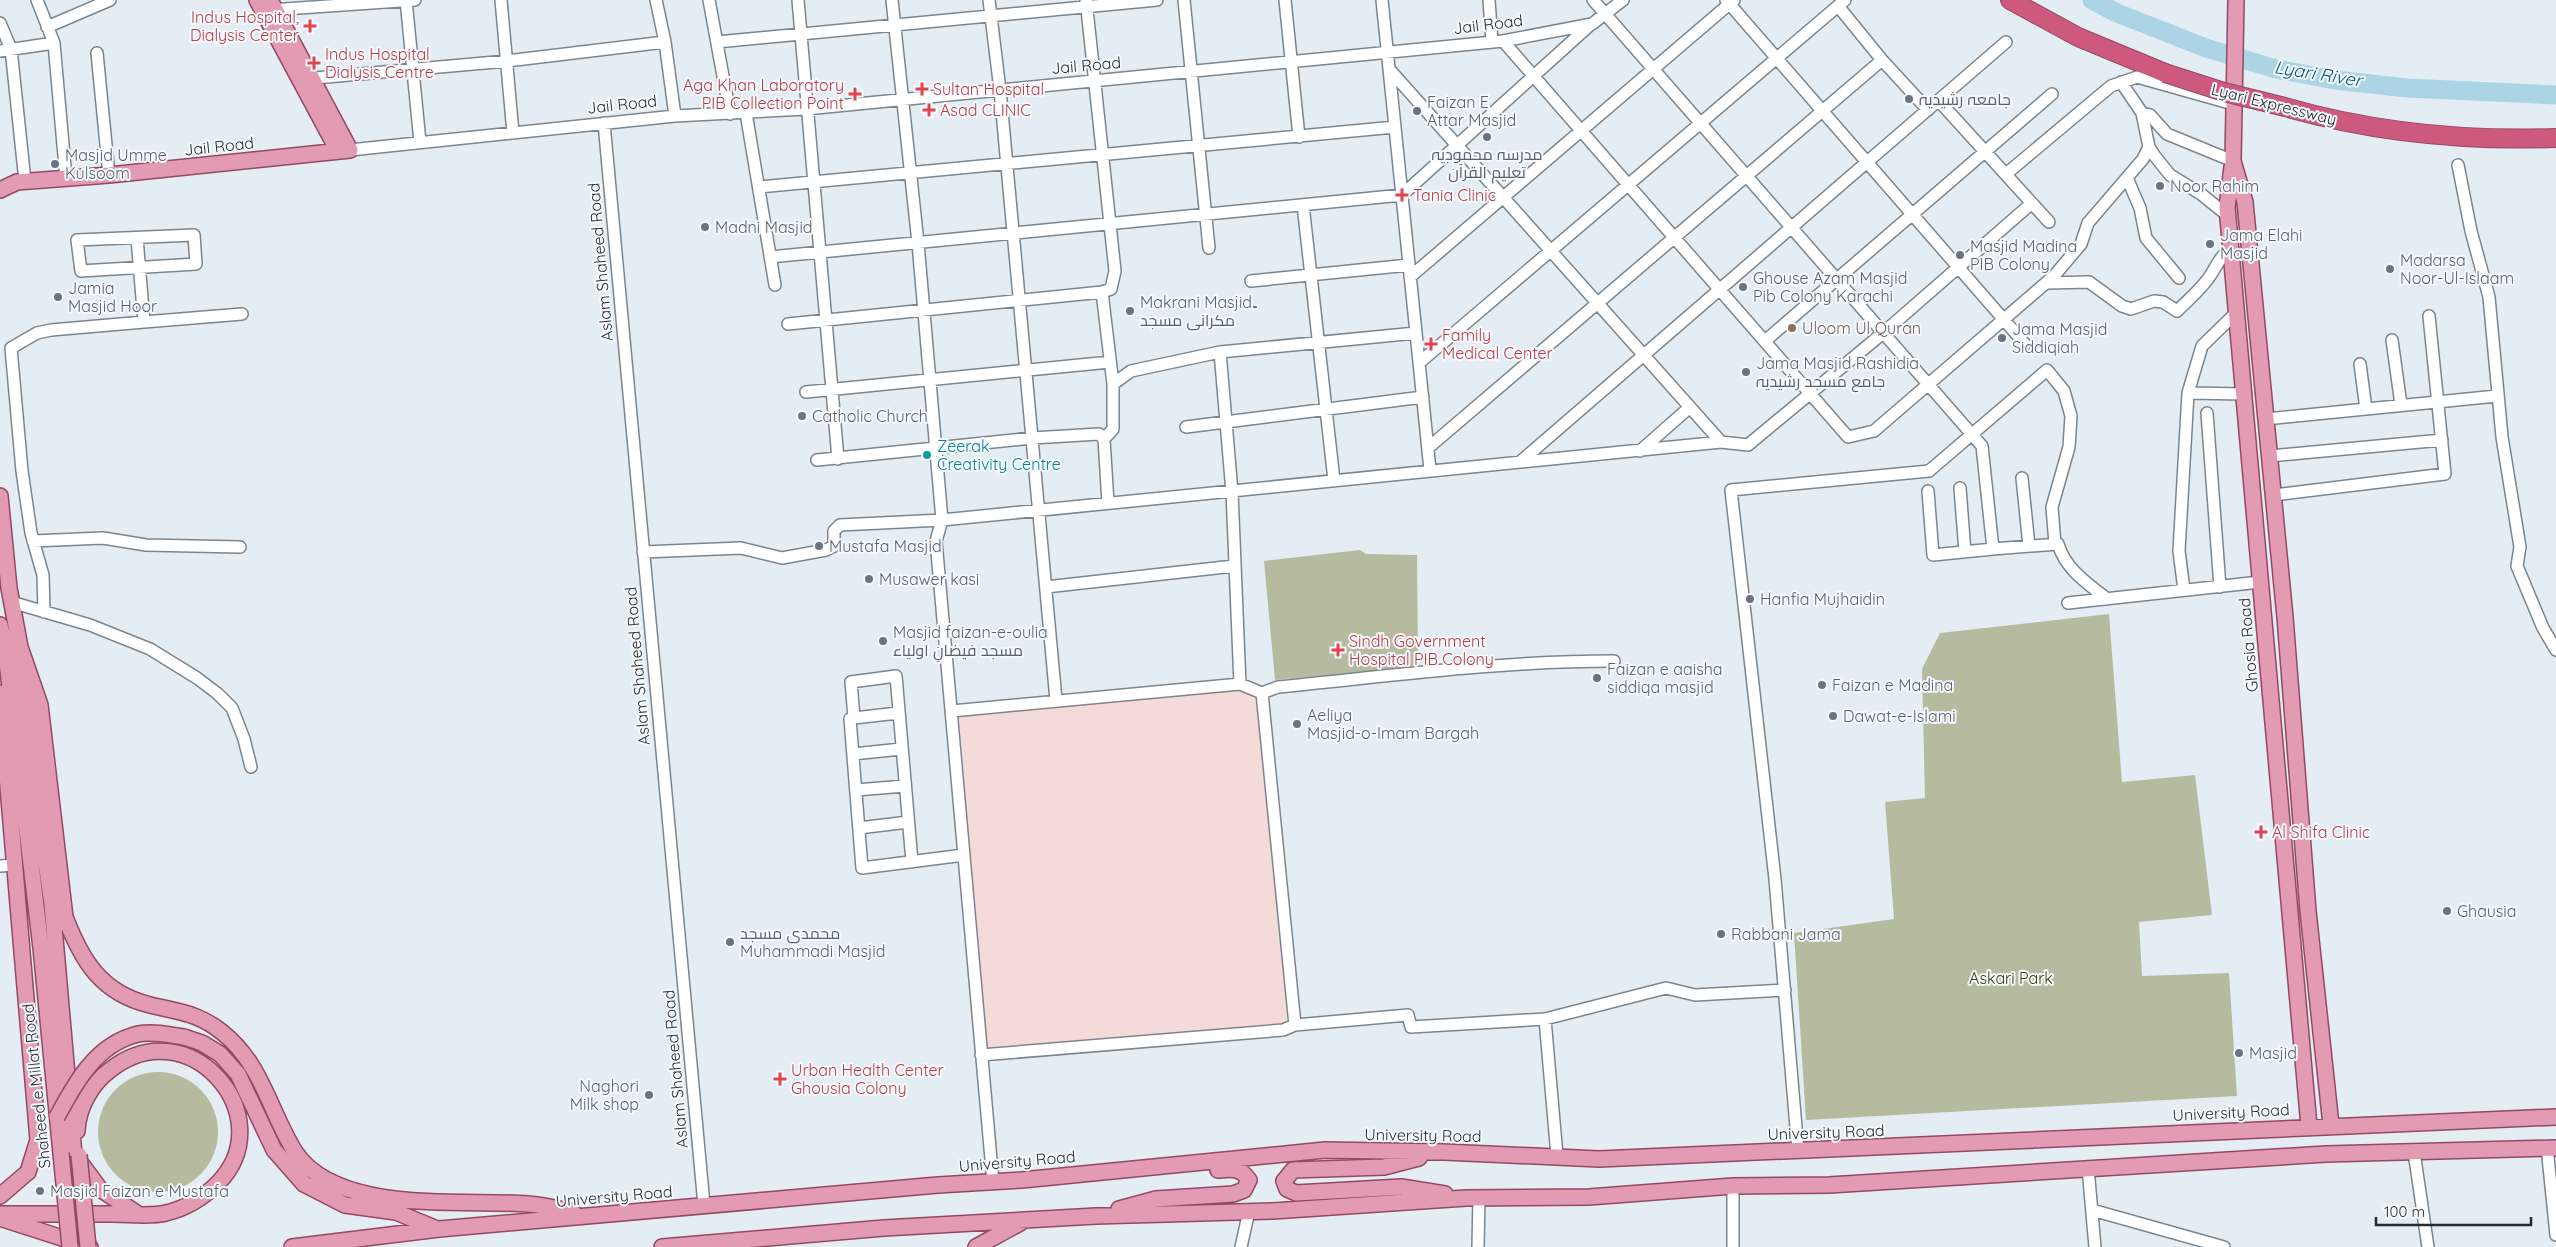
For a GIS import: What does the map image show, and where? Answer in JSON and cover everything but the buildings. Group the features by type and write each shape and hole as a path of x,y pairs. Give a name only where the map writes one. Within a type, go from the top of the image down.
{"highway":[{"name":"Lyari Expressway","path":"2010,0 2078,37 2146,66 2224,92 2320,117 2442,135 2503,139 2556,138"}],"main road":[{"path":"2236,0 2233,161 2245,202 2274,495 2308,911 2331,1125"},
{"path":"266,5 344,151"},
{"name":"Jail Road","path":"2,191 17,182 109,176 344,151"},
{"name":"Ghosia Road","path":"2233,161 2228,216 2230,248 2309,1126"},
{"path":"0,496 8,647 35,786 52,904 74,1154 100,1189 138,1214"},
{"path":"2260,576 2280,568"},
{"path":"0,625 8,647 40,705 65,917 75,943 91,969 106,986 125,997 150,1005 178,1009 200,1017 223,1033 243,1052 296,1152 315,1172 345,1188 381,1196 419,1201 529,1204 592,1215"},
{"name":"Shaheed e Millat Road","path":"8,647 70,1247"},
{"path":"0,692 8,866 38,1140 28,1172 17,1184 0,1196"},
{"path":"57,1117 80,1074 98,1056 116,1043 138,1034 184,1036 220,1054 238,1074 274,1150 304,1184 345,1205 396,1212 438,1229"},
{"path":"0,1214 138,1214 165,1213 193,1204 229,1172 239,1147 239,1126 234,1103 220,1080 200,1063 165,1050 138,1054 120,1062 96,1083 78,1117 79,1155 89,1247 0,1218"},
{"name":"University Road","path":"292,1247 438,1229 993,1182 1325,1150 1599,1158 1798,1151 2331,1125 2556,1117"},
{"path":"662,1247 884,1228 1096,1216 1412,1203 1473,1197 1588,1197 1733,1186 1829,1185 2326,1154 2551,1147"},
{"path":"1444,1152 1384,1167 1293,1170 1284,1180 1287,1189 1296,1193 1401,1187 1473,1197"},
{"path":"1096,1216 1156,1199 1233,1194 1244,1190 1249,1180 1244,1172 1236,1169 1193,1172 1155,1166"},
{"path":"976,1247 1026,1220"},
{"path":"747,1239 802,1243 810,1247"}],"street":[{"path":"37,0 54,43 66,179"},
{"path":"47,27 91,3 110,0"},
{"path":"266,5 409,0 420,142"},
{"path":"501,0 513,133"},
{"path":"656,0 665,42 675,116"},
{"path":"709,0 730,114"},
{"path":"798,0 838,459"},
{"path":"892,0 918,242 922,310 942,520 936,541 993,1182"},
{"path":"989,0 1014,233 1056,700"},
{"path":"717,42 990,16 1087,3 1157,0"},
{"path":"1184,0 1209,248"},
{"path":"1284,0 1299,137"},
{"path":"1382,0 1430,470"},
{"path":"1489,0 1498,42 1534,77 1848,436 1874,431 2047,282 2082,244 2088,223 2143,159 2149,147"},
{"path":"1593,0 1982,446 1993,549"},
{"name":"Jail Road","path":"344,151 675,116 806,109 1094,83 1498,42 1592,24 1623,0"},
{"path":"1251,280 1311,274 1410,271 1503,197 1730,1 1776,58 2025,344"},
{"path":"788,324 1102,292 1111,289 1115,271 1087,3"},
{"path":"1419,363 1841,3 1882,60 1928,110"},
{"path":"0,23 6,50 25,182"},
{"path":"770,257 1402,195 1592,24"},
{"path":"306,78 507,62 665,42"},
{"path":"1520,462 2006,42"},
{"path":"6,50 54,43"},
{"path":"97,53 109,176"},
{"path":"1428,448 1882,60"},
{"path":"1389,69 1721,442"},
{"path":"2006,174 2111,86 2121,82 2137,77 2233,102"},
{"path":"2121,82 2142,113 2149,147 2170,174 2201,194 2228,216"},
{"path":"1765,341 2052,94"},
{"path":"1939,101 2049,222"},
{"path":"746,113 775,285"},
{"path":"2142,113 2150,115 2167,134 2233,161"},
{"name":"Aslam Shaheed Road","path":"604,123 704,1205"},
{"path":"759,187 1395,127"},
{"path":"2458,165 2471,231 2489,297 2497,396 2512,513 2520,547 2517,566 2543,628 2556,650"},
{"path":"2127,178 2140,208 2146,238 2179,278"},
{"path":"643,552 741,548 782,558 826,550 834,546 834,531 840,525 942,520 1721,442 1748,445 1884,333 2032,203"},
{"path":"1303,205 1334,480"},
{"path":"194,234 196,264 138,268 81,271 77,240 194,234"},
{"path":"137,238 144,322"},
{"path":"2047,282 2089,282 2122,306 2131,309 2154,301 2163,302 2177,311 2198,291 2212,274 2221,255 2230,248"},
{"path":"1102,292 1113,384 1113,429 1104,439"},
{"path":"2184,590 2179,551 2188,393 2202,346 2237,312"},
{"path":"44,612 43,576 33,541 22,471 11,348 37,333 50,330 242,314"},
{"path":"2274,495 2445,474 2429,316"},
{"path":"1113,384 1131,371 1220,352 1416,333"},
{"path":"2392,340 2401,405"},
{"path":"1220,352 1232,492 1240,684"},
{"path":"806,392 1110,362"},
{"path":"2360,364 2366,409"},
{"path":"1798,1151 1785,990 1731,490 1929,471 2047,370 2064,391 2071,416 2069,447 2052,507 2055,544"},
{"path":"2188,393 2244,394"},
{"path":"2266,419 2497,396"},
{"path":"1186,427 1226,424 1327,408 1423,397"},
{"path":"1640,451 1690,407"},
{"path":"2207,413 2220,587"},
{"path":"817,460 1032,438 1100,434 1104,439 1108,503"},
{"path":"2270,456 2442,440"},
{"path":"2022,478 2029,546"},
{"path":"1960,488 1964,552"},
{"path":"1928,491 1932,555 2058,544 2062,556 2076,575 2107,599"},
{"path":"33,541 103,538 146,545 240,547"},
{"path":"1046,587 1234,566"},
{"path":"2068,603 2220,587 2260,576"},
{"path":"4,596 44,612 90,625 150,649 197,678 218,694 232,708 242,732 251,767"},
{"path":"952,711 1240,684 1262,694 1278,687 1475,667 1553,661 1614,661"},
{"path":"854,718 851,682 896,676 912,862"},
{"path":"1262,694 1295,1025"},
{"path":"898,713 850,719 862,868 964,855"},
{"path":"853,754 901,748"},
{"path":"856,790 905,786"},
{"path":"859,828 908,822"},
{"path":"981,1055 1283,1030 1295,1025 1408,1014 1411,1027 1545,1018 1666,988 1695,995 1785,990"},
{"path":"1545,1018 1557,1156"},
{"path":"2551,1147 2556,1235"},
{"path":"2414,1152 2428,1247"},
{"path":"2088,1168 2095,1247"},
{"path":"1733,1186 1733,1247"},
{"path":"1473,1197 1478,1247"},
{"path":"2092,1210 2224,1247"},
{"path":"1241,1247 1249,1211"}],"shaded area":[{"path":"1240,684 1262,693 1295,1025 981,1055 952,711"}],"green space":[{"path":"1360,550 1366,554 1417,555 1418,659 1412,668 1275,680 1264,561"},
{"name":"Askari Park","path":"2109,614 2122,782 2195,775 2212,915 2139,922 2142,976 2229,973 2237,1096 1806,1120 1794,933 1894,919 1885,802 1925,798 1922,669 1940,633"},
{"path":"158,1072 181,1076 201,1089 214,1109 218,1132 214,1155 201,1175 181,1188 158,1192 135,1188 115,1175 102,1155 98,1132 102,1109 115,1089 135,1076"}],"waterway":[{"name":"Lyari River","path":"2092,0 2117,13 2206,48 2276,69 2335,80 2407,88 2556,95"}],"place":[{"name":"Indus Hospital, Dialysis Center","path":"310,26"},
{"name":"Indus Hospital Dialysis Centre","path":"314,63"},
{"name":"Sultan Hospital","path":"922,89"},
{"name":"Aga Khan Laboratory PIB Collection Point","path":"855,94"},
{"name":"جامعہ رشیدیہ","path":"1909,99"},
{"name":"Asad CLINIC","path":"929,110"},
{"name":"Faizan E Attar Masjid","path":"1417,111"},
{"name":"مدرسہ محمودیہ تعلیم القرآن","path":"1487,137"},
{"name":"Masjid Umme Kulsoom","path":"55,164"},
{"name":"Noor Rahim","path":"2160,186"},
{"name":"Tania Clinic","path":"1402,195"},
{"name":"Madni Masjid","path":"705,227"},
{"name":"Jama Elahi Masjid","path":"2210,244"},
{"name":"Masjid Madina PIB Colony","path":"1960,255"},
{"name":"Madarsa Noor-Ul-Islaam","path":"2390,269"},
{"name":"Ghouse Azam Masjid Pib Colony Karachi","path":"1743,287"},
{"name":"Jamia Masjid Hoor","path":"58,297"},
{"name":"Makrani Masjid۔ مکرانی مسجد","path":"1130,311"},
{"name":"Uloom Ul Quran","path":"1792,328"},
{"name":"Jama Masjid Siddiqiah","path":"2002,338"},
{"name":"Family Medical Center","path":"1431,344"},
{"name":"Jama Masjid Rashidia جامع مسجد رشیدیہ","path":"1746,372"},
{"name":"Catholic Church","path":"802,416"},
{"name":"Zeerak Creativity Centre","path":"927,455"},
{"name":"Mustafa Masjid","path":"819,546"},
{"name":"Musawer kasi","path":"869,579"},
{"name":"Hanfia Mujhaidin","path":"1750,599"},
{"name":"Masjid faizan-e-oulia مسجد فیضانِ اولیاء","path":"883,641"},
{"name":"Sindh Government Hospital PIB Colony","path":"1338,650"},
{"name":"Faizan e aaisha siddiqa masjid","path":"1597,678"},
{"name":"Faizan e Madina","path":"1822,685"},
{"name":"Dawat-e-Islami","path":"1833,716"},
{"name":"Aeliya Masjid-o-Imam Bargah","path":"1297,724"},
{"name":"Al Shifa Clinic","path":"2261,832"},
{"name":"Ghausia","path":"2447,911"},
{"name":"Rabbani Jama","path":"1721,934"},
{"name":"محمدی مسجد Muhammadi Masjid","path":"730,942"},
{"name":"Masjid","path":"2239,1053"},
{"name":"Urban Health Center Ghousia Colony","path":"780,1079"},
{"name":"Naghori Milk shop","path":"649,1095"},
{"name":"Masjid Faizan e Mustafa","path":"40,1191"}]}
